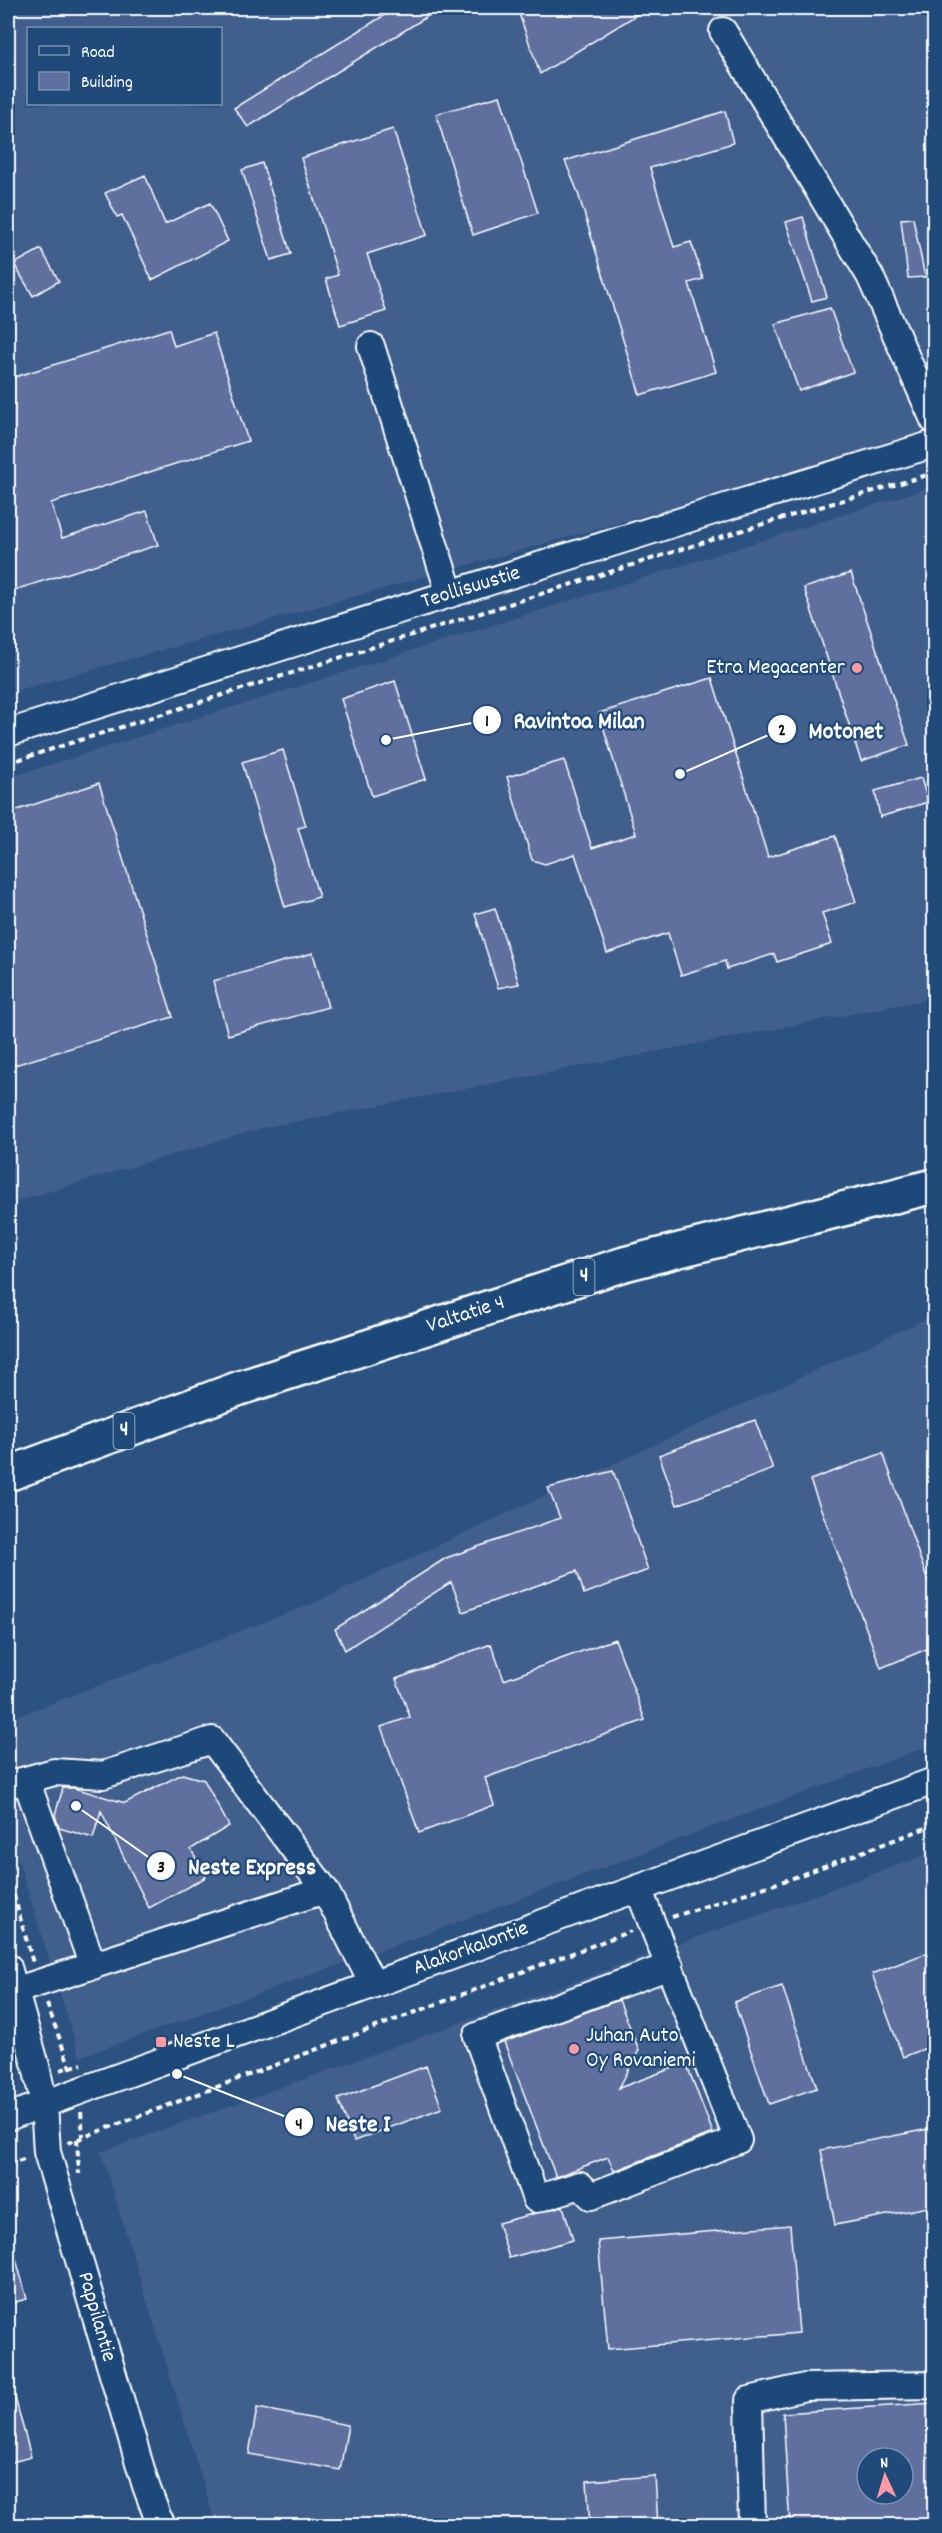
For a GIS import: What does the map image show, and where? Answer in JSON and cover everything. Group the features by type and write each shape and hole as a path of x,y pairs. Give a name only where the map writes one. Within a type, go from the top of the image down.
{"highway":[{"name":"Valtatie 4","path":"8,1474 240,1388 624,1264 934,1186"}],"street":[{"path":"723,32 870,276 934,420"},
{"path":"371,346 450,594"},
{"name":"Teollisuustie","path":"8,733 726,507 934,444"},
{"path":"93,1966 17,1783 54,1772 103,1774 212,1740 326,1890 373,1984"},
{"name":"Alakorkalontie","path":"8,2117 934,1781"},
{"path":"638,1888 653,1923 670,1966 738,2140 591,2196 580,2185 536,2199 477,2036 670,1966"},
{"path":"11,1979 93,1966 326,1890"},
{"name":"Pappilantie","path":"11,1979 36,2066 44,2104 47,2152 156,2523"},
{"path":"752,2526 749,2400 805,2387 934,2385"}],"path":[{"path":"8,763 733,533 934,472"},
{"name":"Alakorkalontie","path":"77,2139 653,1923 790,1879 934,1825"}],"shaded area":[{"path":"8,8 934,8 934,435 8,693"},
{"path":"934,486 934,998 262,1128 8,1204 8,778"},
{"path":"934,1315 934,1744 426,1934 80,2057 8,1828 8,1720 314,1603"},
{"path":"934,1852 934,2525 216,2525 101,2152"}],"building":[{"path":"396,8 441,8 248,127 234,108"},
{"path":"517,8 648,8 540,74"},
{"path":"500,96 538,213 473,235 436,114"},
{"path":"725,111 733,143 650,168 674,247 691,242 703,279 689,283 716,372 640,395 577,190 565,161"},
{"path":"393,129 427,235 367,254 386,311 340,325 326,279 338,275 301,158"},
{"path":"262,163 291,254 271,260 242,170"},
{"path":"145,175 165,224 210,203 228,241 152,280 122,215 117,217 105,193"},
{"path":"803,217 827,297 812,301 786,222"},
{"path":"913,218 925,277 908,278 901,219"},
{"path":"41,249 59,281 33,296 14,264"},
{"path":"830,308 853,372 799,391 775,324"},
{"path":"169,329 174,346 214,333 248,441 51,503 62,538 147,511 158,545 8,592 8,379"},
{"path":"851,573 909,745 861,761 804,588"},
{"path":"712,678 768,857 835,836 856,902 822,913 832,944 777,962 774,954 727,969 725,961 681,975 668,933 607,953 575,854 545,864 532,860 507,777 564,760 592,848 636,834 599,713"},
{"path":"395,681 426,779 372,796 341,699"},
{"path":"283,750 306,826 298,828 319,897 285,907 242,762"},
{"path":"921,778 928,802 880,817 875,791"},
{"path":"99,783 173,1017 8,1067 8,813"},
{"path":"495,908 519,984 498,988 475,914"},
{"path":"313,953 328,1007 228,1035 213,981"},
{"path":"755,1420 773,1469 677,1505 659,1455"},
{"path":"883,1453 934,1598 934,1646 881,1668 810,1480"},
{"path":"613,1471 648,1570 584,1594 577,1571 463,1612 451,1582 345,1650 335,1629 446,1558 560,1518 548,1488"},
{"path":"615,1639 645,1720 485,1778 494,1805 419,1833 381,1727 410,1717 396,1679 491,1644 504,1680"},
{"path":"182,1774 204,1780 229,1826 191,1849 206,1877 149,1908 101,1811 93,1838 59,1828 55,1815 63,1788 74,1788 125,1803"},
{"path":"934,1950 934,2045 903,2057 872,1974"},
{"path":"782,1986 817,2088 769,2104 734,2002"},
{"path":"619,2000 639,2050 619,2088 686,2063 713,2133 614,2171 608,2157 556,2177 504,2042"},
{"path":"426,2066 442,2108 354,2141 338,2099"},
{"path":"934,2128 934,2206 835,2225 821,2150"},
{"path":"563,2206 573,2240 509,2258 498,2223"},
{"path":"790,2225 799,2333 608,2349 598,2241"},
{"path":"13,2248 27,2299 8,2304 8,2249"},
{"path":"13,2390 31,2457 8,2463 8,2391"},
{"path":"934,2403 934,2526 790,2526 783,2413"},
{"path":"257,2408 348,2425 340,2470 249,2454"},
{"path":"655,2476 658,2526 590,2526 587,2481"}],"place":[{"name":"Etra Megacenter","path":"857,668"},
{"name":"Ravintoa Milan","path":"386,740"},
{"name":"Motonet","path":"680,774"},
{"name":"Neste Express","path":"76,1806"},
{"name":"Neste L","path":"161,2042"},
{"name":"Juhan Auto Oy Rovaniemi","path":"574,2049"},
{"name":"Neste I","path":"177,2074"}]}
